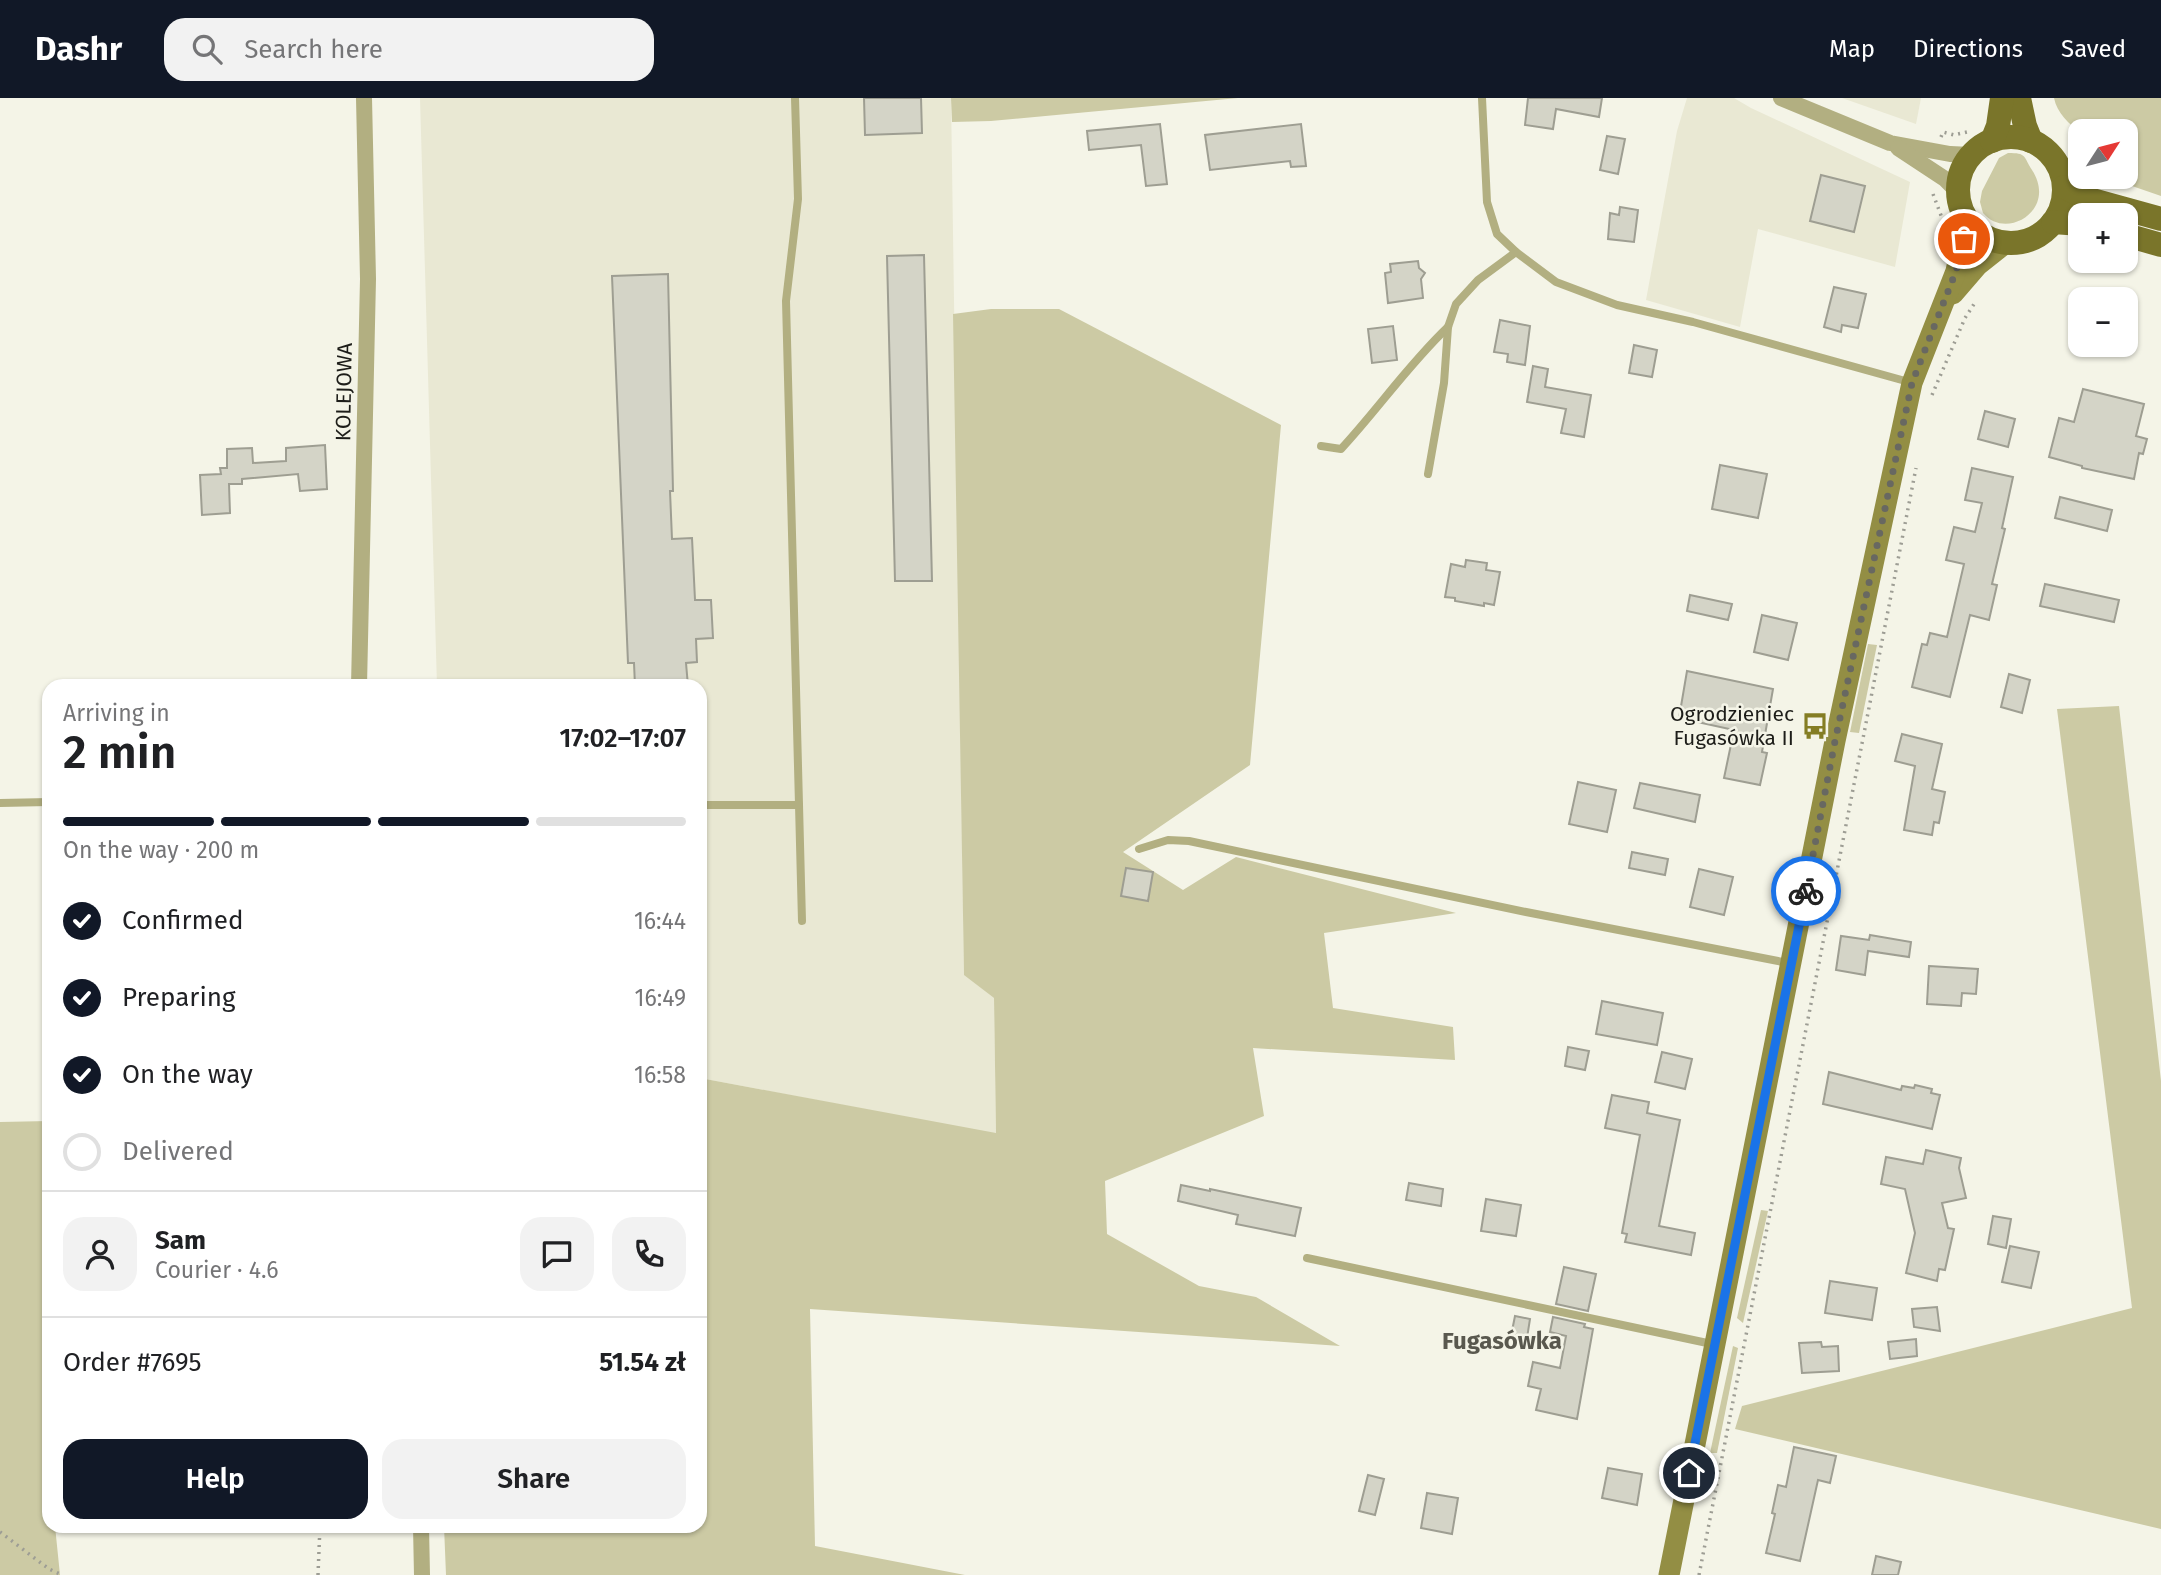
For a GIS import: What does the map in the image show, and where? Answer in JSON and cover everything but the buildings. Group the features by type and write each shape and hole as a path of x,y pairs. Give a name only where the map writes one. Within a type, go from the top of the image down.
{"main road":[{"path":"1669,1575 1835,741 1912,383 1956,271 1956,223 1962,169 1978,142 1998,126 2001,98"},
{"path":"2019,98 2031,141"},
{"path":"1956,223 1994,241 2029,240 2045,231 2063,202 2064,187 2059,166 2049,152 2018,137 2000,137 1978,142"},
{"path":"2064,187 2089,198 2161,219"},
{"path":"2053,222 2068,223"},
{"path":"2138,238 2161,245"},
{"path":"1941,310 1978,265 2007,242"}],"street":[{"name":"KOLEJOWA","path":"359,679 368,279 364,98"},
{"path":"1781,98 1891,143 1936,152 1978,142"},
{"path":"1891,143 1945,179 1958,192"},
{"path":"421,1533 422,1575"}],"lane":[{"path":"795,98 798,200 786,301 802,921"},
{"path":"1482,98 1487,202 1497,234 1556,282 1617,304 1693,322 1912,383"},
{"path":"1428,474 1444,383 1448,327 1457,304 1478,280 1516,252"},
{"path":"1321,446 1341,449 1376,412 1420,354 1448,327"},
{"path":"0,803 42,802"},
{"path":"707,805 799,805"},
{"path":"1139,849 1168,840 1189,841 1526,912 1791,964"},
{"path":"1307,1258 1715,1345"}],"path":[{"path":"1936,152 1943,132 1978,142"},
{"path":"1929,168 1924,183 1956,223"},
{"path":"1930,399 1965,318 1977,298"},
{"path":"1699,1575 1918,461"},
{"path":"0,1532 49,1569 62,1575"},
{"path":"318,1575 320,1533"}],"shaded area":[{"path":"420,98 951,98 964,974 994,998 996,1134 707,1079 707,679 437,679"},
{"path":"951,98 1238,98 991,121 952,122"},
{"path":"1687,98 1734,98 1910,182 1895,267 1758,229 1740,327 1646,300 1677,131"},
{"path":"1842,98 1921,98 1916,124"},
{"path":"2054,98 2161,98 2161,196 2138,188 2138,119 2068,119 2068,122"},
{"path":"2008,153 2025,158 2038,184 2039,198 2026,217 2004,224 1993,221 1983,213 1980,202 1982,191 1999,158"},
{"path":"991,309 1059,309 1281,425 1250,765 1123,852 1183,890 1236,857 1456,913 1324,933 1333,1008 1453,1027 1455,1060 1253,1048 1264,1116 1105,1181 1107,1234 1199,1286 1256,1297 1340,1346 810,1309 815,1546 965,1575 446,1575 444,1533 707,1533 707,1079 996,1133 994,998 964,975 953,314"},
{"path":"1868,644 1877,645 1859,733 1850,732"},
{"path":"2119,706 2161,1081 2161,1529 1735,1429 1742,1406 2132,1308 2057,709"},
{"path":"42,1121 42,1533 56,1533 60,1575 0,1575 0,1122"},
{"path":"1761,1210 1768,1211 1743,1323 1737,1318"},
{"path":"1733,1346 1738,1348 1717,1453 1710,1453"}],"way so far":[{"path":"1806,891 1835,741 1912,383 1956,271 1964,239"}],"place":[{"name":"Ogrodzieniec Fugasówka II","path":"1815,726"}],"district":[{"name":"Fugasówka","path":"1502,1341"}],"route":[{"path":"1689,1473 1806,891"}]}
